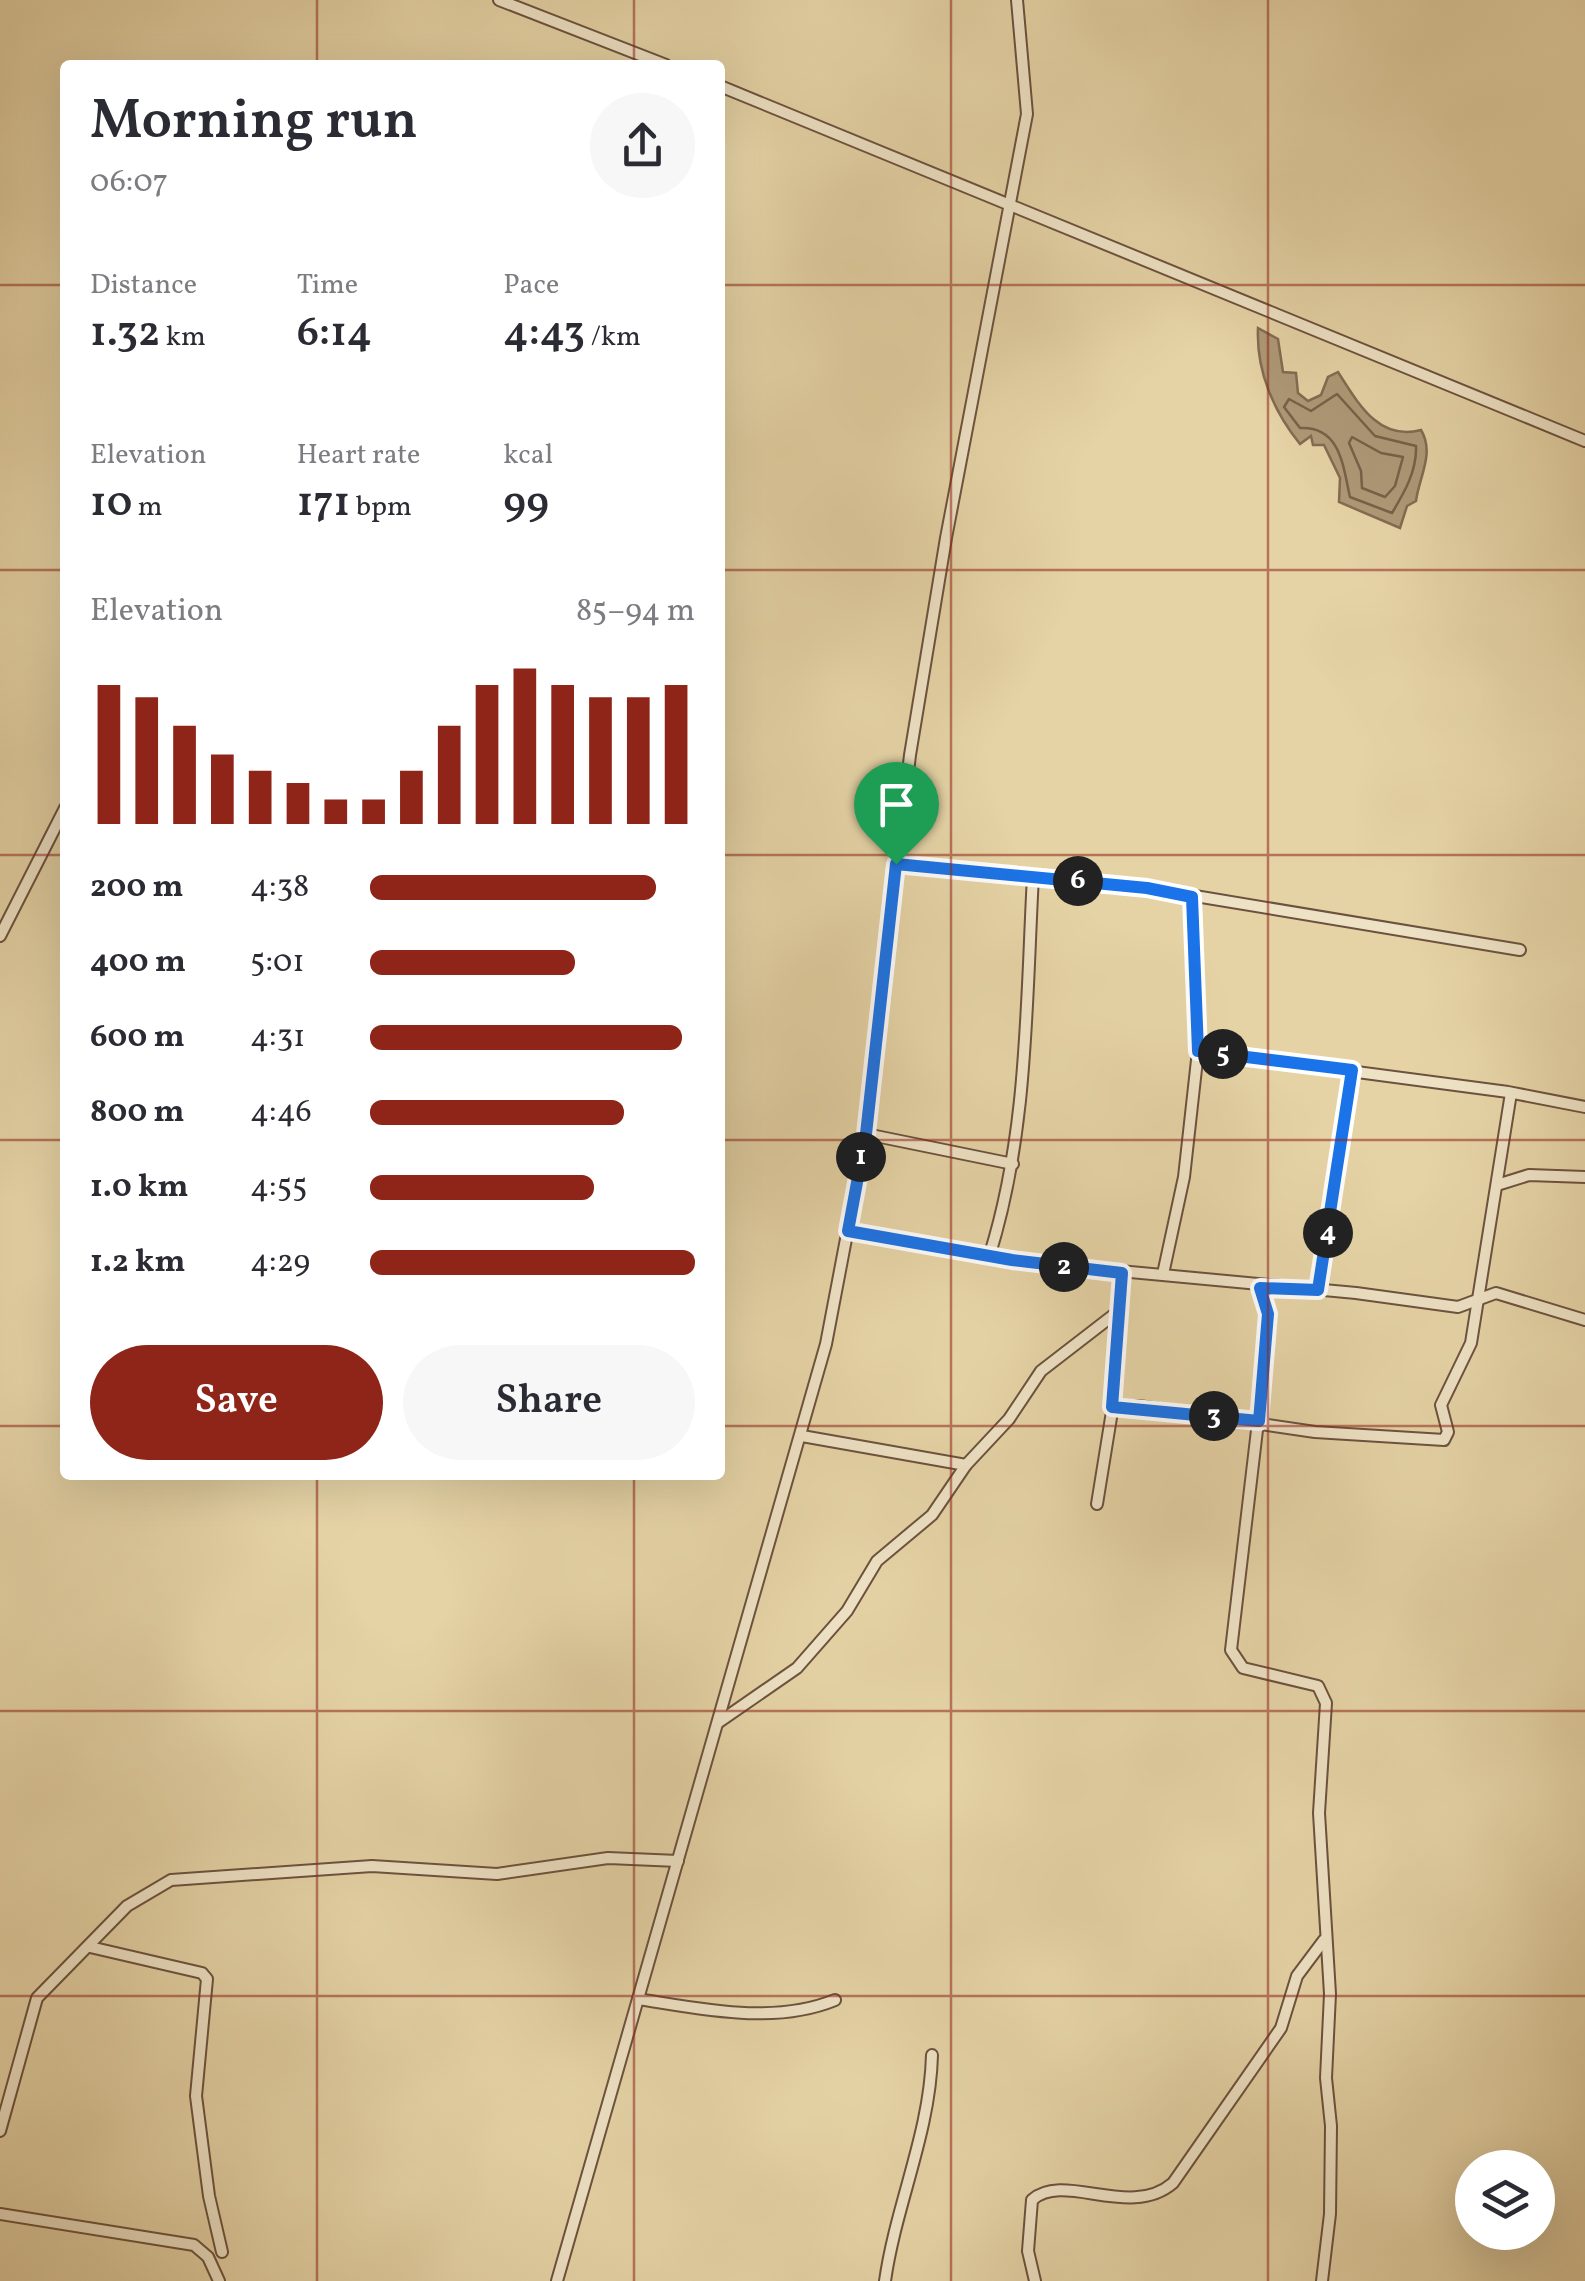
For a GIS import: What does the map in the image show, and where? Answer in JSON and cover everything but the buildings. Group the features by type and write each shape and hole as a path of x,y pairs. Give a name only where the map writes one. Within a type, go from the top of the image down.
{"street":[{"path":"499,0 653,60"},
{"path":"557,2281 826,1344 866,1134 896,864 946,538 1027,114 1017,0"},
{"path":"725,88 1585,441"},
{"path":"0,936 60,818"},
{"path":"896,864 1033,876 1192,897 1520,950"},
{"path":"989,1256 1013,1164 1033,876"},
{"path":"1163,1274 1184,1178 1198,1051 1192,897"},
{"path":"1198,1051 1511,1093 1585,1107"},
{"path":"1318,1290 1352,1070"},
{"path":"1112,1407 1259,1421 1314,1432 1444,1440 1448,1432 1441,1405 1471,1343 1511,1093"},
{"path":"866,1134 1013,1164"},
{"path":"1497,1186 1529,1175 1585,1177"},
{"path":"848,1231 989,1256 1122,1273 1163,1274 1260,1288 1318,1290 1458,1308 1490,1292 1585,1320"},
{"path":"1097,1504 1112,1407 1122,1273"},
{"path":"1260,1288 1268,1314 1231,1650 1243,1668 1311,1683 1324,1695 1319,1813 1325,1858 1324,1940 1330,1994 1326,2078 1331,2126 1330,2214 1322,2281"},
{"path":"718,1722 797,1668 847,1611 877,1560 932,1514 966,1465 990,1444 1041,1372 1120,1310"},
{"path":"802,1436 966,1465"},
{"path":"0,2130 37,1998 148,1890 196,1875 372,1866 496,1874 608,1858 678,1861"},
{"path":"1036,2281 1028,2251 1032,2200 1050,2192 1150,2198 1174,2183 1281,2028 1298,1976 1324,1940"},
{"path":"90,1947 206,1976 196,2096 209,2196 222,2252"},
{"path":"638,1999 742,2012 798,2011 836,2000"},
{"path":"885,2281 896,2212 930,2104 932,2055"},
{"path":"0,2214 194,2245 208,2257 219,2281"}],"water":[{"path":"1258,328 1278,339 1283,372 1296,373 1298,393 1308,401 1321,395 1328,377 1338,372 1362,408 1382,425 1406,432 1421,430 1427,447 1425,465 1416,501 1407,506 1400,528 1339,502 1340,478 1324,445 1313,445 1311,436 1300,444 1275,405 1260,360"}],"route":[{"path":"896,864 968,868 1147,888 1192,897 1198,1051 1352,1070 1318,1290 1260,1288 1267,1300 1268,1314 1259,1421 1139,1406 1112,1407 1122,1273 1012,1260 848,1231 866,1134 896,864"}]}
